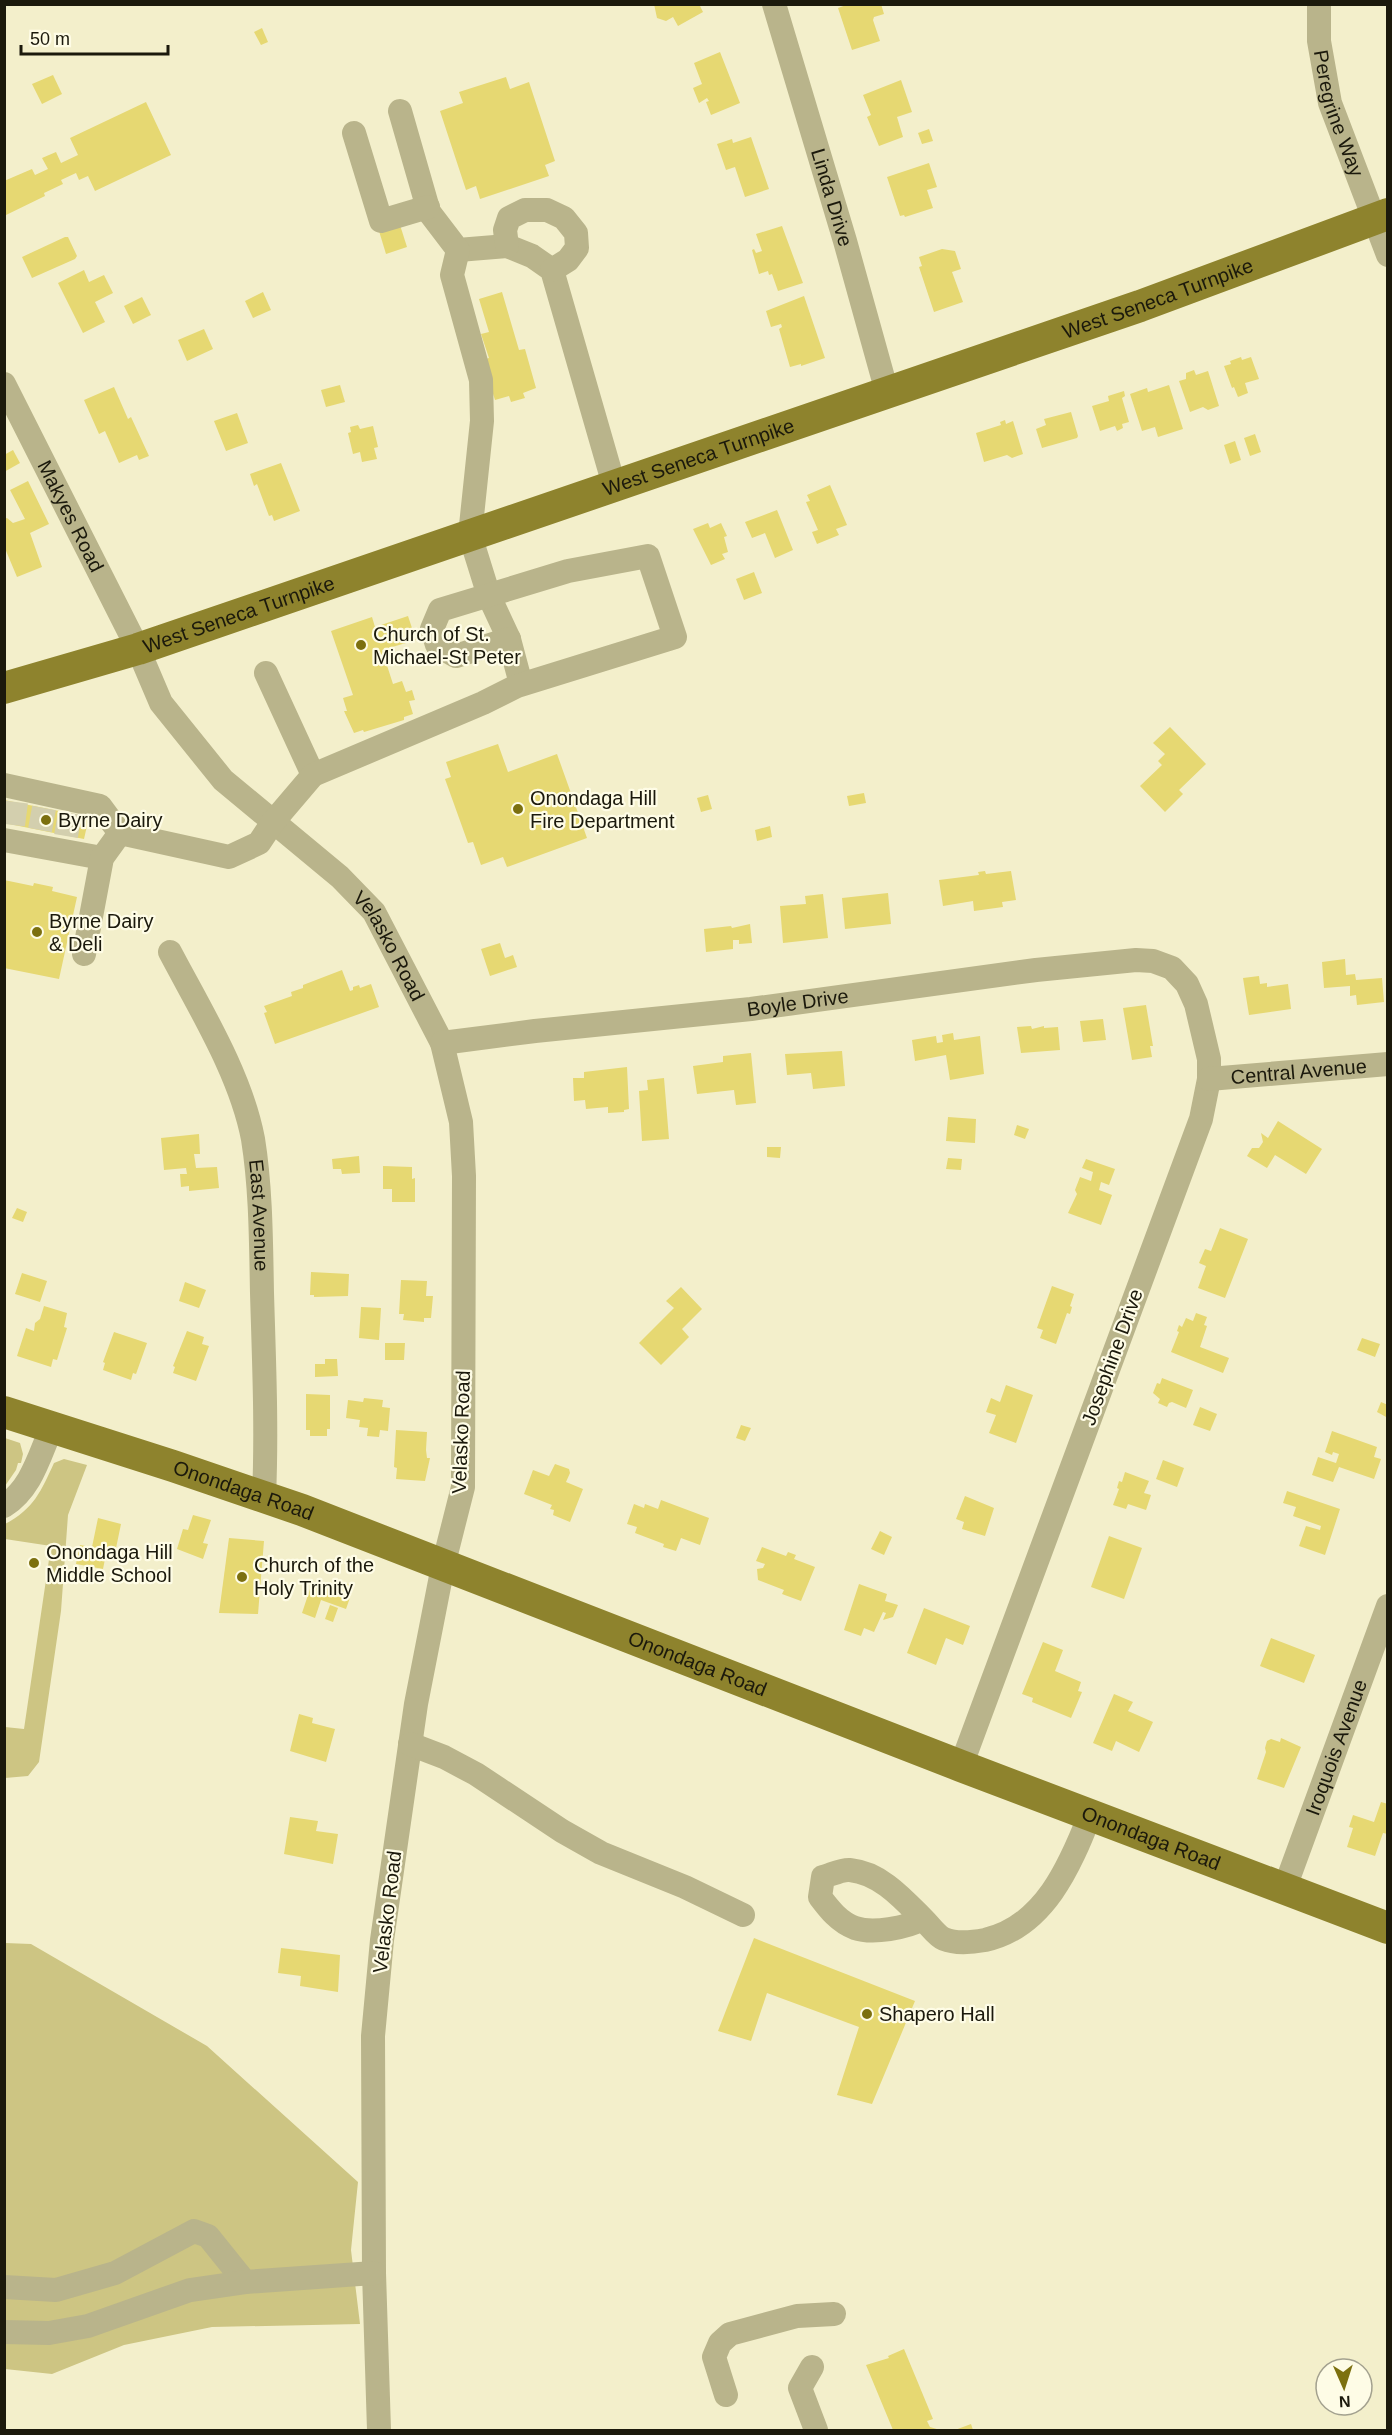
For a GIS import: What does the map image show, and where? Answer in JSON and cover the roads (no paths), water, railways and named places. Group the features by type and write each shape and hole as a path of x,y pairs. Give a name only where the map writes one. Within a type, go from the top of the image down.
{"main road":[{"name":"West Seneca Turnpike","path":"4,688 138,649 1140,306 1382,217"},
{"name":"Onondaga Road","path":"4,1412 302,1510 961,1766 1388,1928"}],"street":[{"name":"Linda Drive","path":"774,4 845,241 886,392"},
{"name":"Peregrine Way","path":"1319,4 1319,41 1330,104 1382,217 1388,255"},
{"path":"399,111 429,212 458,250"},
{"path":"354,133 381,221 428,207"},
{"path":"507,246 505,230 509,218 525,210 547,210 564,218 576,233 577,248 568,260 552,270"},
{"path":"458,250 507,246 532,256 552,270 614,485"},
{"path":"458,250 452,275 481,380 482,421 470,535 489,596 508,639 521,684"},
{"name":"Makyes Road","path":"4,384 138,649"},
{"path":"11,813 68,825 100,806 120,833 229,857 259,843 273,822 313,775 483,703 521,684 675,637 648,556 568,571 440,610 432,629 437,645 456,656 508,639"},
{"name":"Velasko Road","path":"138,649 161,703 223,780 340,877 374,912 442,1043 461,1122 464,1228 464,1487 443,1566 410,1744 382,1940 373,2037 374,2273 379,2430"},
{"path":"266,673 313,775"},
{"path":"11,813 68,825 102,858"},
{"path":"84,954 102,858 120,833"},
{"name":"East Avenue","path":"171,952 218,1042 236,1083 252,1138 260,1214 266,1443 264,1497"},
{"name":"Boyle Drive","path":"442,1043 751,1009 1036,970 1136,960 1154,961"},
{"name":"Josephine Drive","path":"961,1766 1201,1119 1209,1079 1209,1059 1196,1004 1187,984 1172,968 1154,961"},
{"name":"Central Avenue","path":"1209,1079 1388,1064"},
{"path":"4,1506 18,1497 29,1481 52,1427"},
{"name":"Iroquois Avenue","path":"1284,1890 1388,1606"},
{"path":"410,1744 444,1757 476,1774 562,1831 601,1853 685,1887 743,1915"},
{"path":"923,1919 944,1939 973,1942 1004,1936 1030,1916 1057,1887 1072,1860 1090,1815"},
{"path":"4,2287 56,2290 115,2273 194,2231 208,2236 245,2282"},
{"path":"4,2332 49,2333 88,2326 189,2290 245,2282 374,2273"},
{"path":"726,2395 714,2357 720,2343 730,2334 796,2316 834,2314"},
{"path":"812,2367 800,2388 816,2430"}],"tunnel":[{"path":"13,825 16,802"},
{"path":"40,830 44,808"},
{"path":"66,836 70,813"}],"place":[{"name":"Church of St. Michael-St Peter","path":"361,645"},
{"name":"Onondaga Hill Fire Department","path":"518,809"},
{"name":"Byrne Dairy","path":"46,820"},
{"name":"Byrne Dairy & Deli","path":"37,932"},
{"name":"Onondaga Hill Middle School","path":"34,1563"},
{"name":"Church of the Holy Trinity","path":"242,1577"},
{"name":"Shapero Hall","path":"867,2014"}]}
